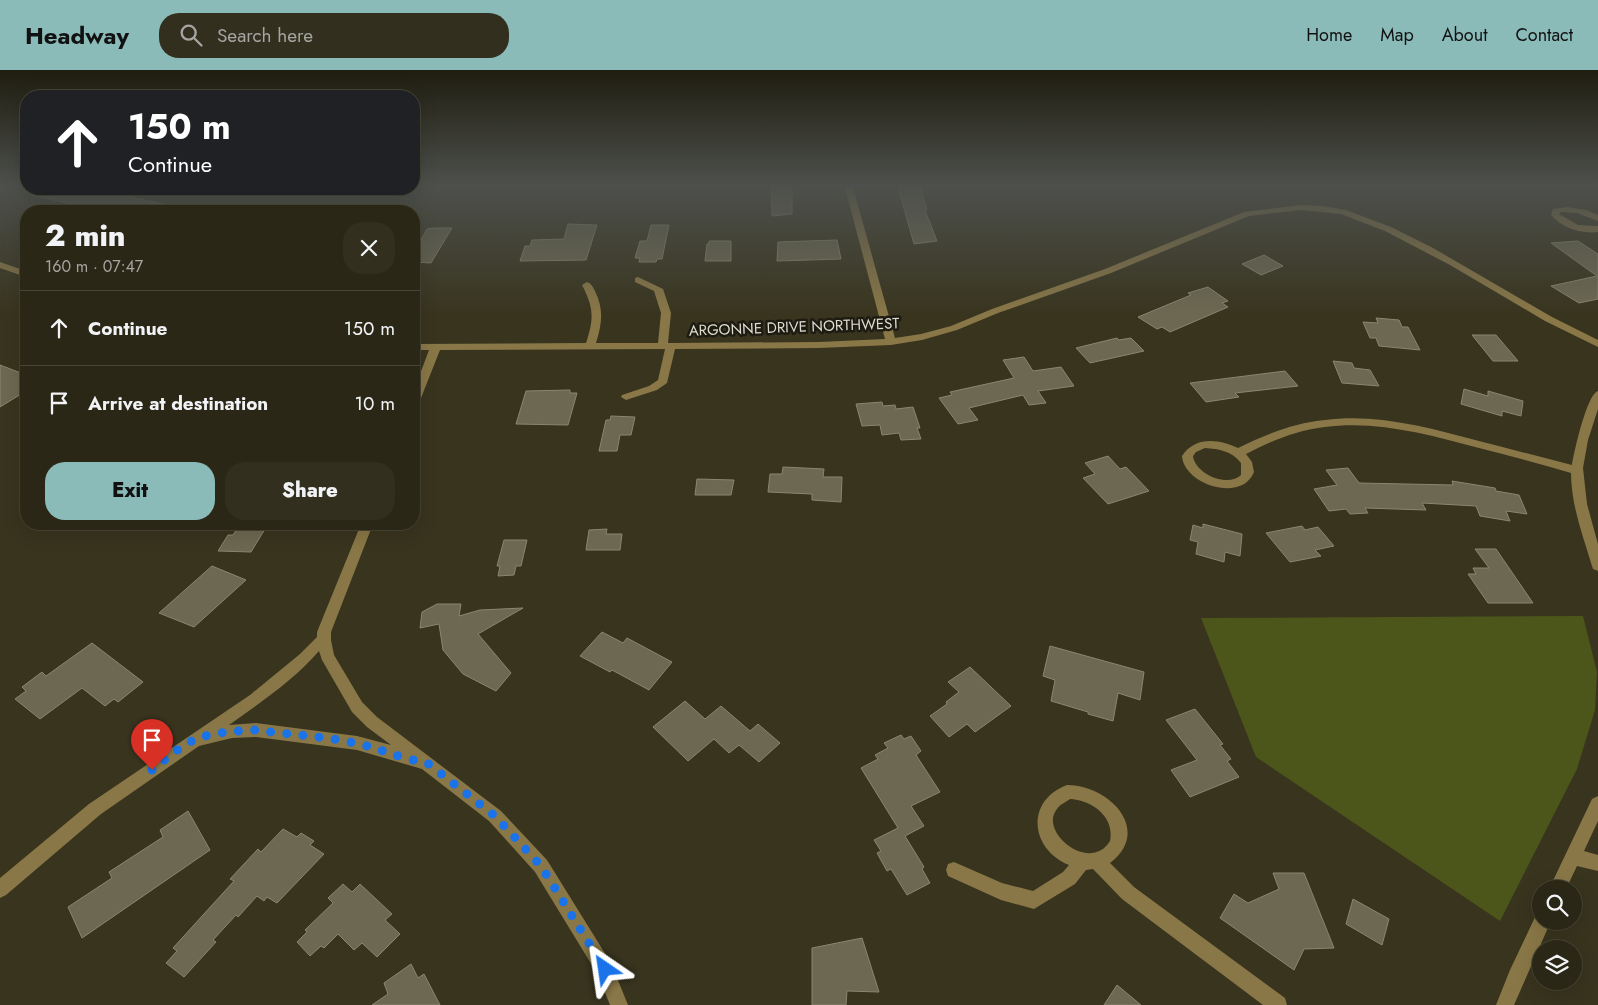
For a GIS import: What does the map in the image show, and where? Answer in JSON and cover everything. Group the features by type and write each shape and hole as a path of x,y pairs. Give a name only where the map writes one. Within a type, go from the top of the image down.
{"street":[{"path":"860,228 891,342"},
{"name":"ARGONNE DRIVE NORTHWEST","path":"420,347 819,345 891,342 922,337 954,328 995,311 1108,271 1214,228"},
{"name":"ARGONNE DRIVE NORTHWEST","path":"1384,228 1448,259 1533,311 1598,344"},
{"path":"1581,228 1596,231"},
{"path":"0,265 20,272"},
{"path":"626,397 653,388 662,381 667,346 666,313 658,289 638,280"},
{"path":"587,285 597,303 597,322 590,346"},
{"path":"420,388 436,346"},
{"path":"1598,394 1581,443 1577,471 1581,500 1598,566"},
{"path":"1238,453 1261,440 1308,425 1338,421 1371,422 1426,430 1577,471"},
{"path":"1204,444 1227,448 1238,453 1246,460 1249,468 1248,476 1242,482 1233,484 1221,484 1198,475 1187,459 1189,452 1195,447 1204,444"},
{"path":"365,530 324,632 327,656 356,707 372,722 495,816 541,866 605,969 619,1005"},
{"path":"0,889 95,809 255,699 305,658 317,644 324,640"},
{"path":"195,740 232,731 256,730 357,743 388,751 414,761 426,762"},
{"path":"954,870 1001,891 1034,900 1090,862 1109,856 1117,846 1120,833 1116,819 1108,807 1095,798 1081,792 1067,792 1055,797 1047,807 1044,819 1047,833 1055,846 1068,856 1090,862 1128,893 1278,1005"},
{"path":"1562,880 1598,804"},
{"path":"1573,857 1598,863"},
{"path":"1505,1005 1516,976 1538,930"}],"green space":[{"path":"1583,616 1597,672 1595,710 1577,769 1500,921 1256,757 1201,618"}],"building":[{"path":"452,228 431,263 420,262 420,241 427,229"},
{"path":"567,228 596,228 586,260 520,261 525,246 530,246 532,240 564,239"},
{"path":"650,228 668,228 662,259 657,259 656,262 639,262 640,258 635,258 640,241 647,241"},
{"path":"909,228 932,228 937,241 914,244"},
{"path":"837,240 841,259 777,261 778,242"},
{"path":"709,241 731,241 731,261 705,261"},
{"path":"1578,241 1598,254 1598,299 1579,303 1551,286 1597,276 1551,243"},
{"path":"1264,255 1283,266 1261,275 1242,264"},
{"path":"1208,287 1228,301 1222,303 1228,307 1170,332 1162,327 1157,329 1138,317 1191,295 1188,293"},
{"path":"1376,318 1399,320 1402,327 1408,327 1420,350 1379,346 1376,338 1370,338 1363,322 1378,323"},
{"path":"1472,335 1496,335 1518,361 1493,361"},
{"path":"1117,338 1119,340 1131,338 1144,351 1090,363 1076,348"},
{"path":"1024,357 1033,371 1061,367 1074,386 1038,391 1046,403 1029,405 1023,395 969,408 978,420 958,424 939,398 952,395 950,392 1014,378 1003,360"},
{"path":"1333,361 1352,363 1354,368 1370,370 1379,386 1342,383"},
{"path":"0,365 20,373 20,395 0,407"},
{"path":"1285,371 1298,386 1235,393 1239,397 1206,402 1190,383"},
{"path":"1464,389 1488,396 1488,391 1523,401 1521,416 1502,411 1502,416 1461,404"},
{"path":"570,390 570,393 577,393 568,425 516,424 526,391"},
{"path":"882,402 883,406 895,405 896,409 913,407 920,428 917,428 921,439 901,440 899,433 882,435 880,425 862,426 856,404"},
{"path":"611,416 635,417 631,435 620,435 617,451 599,451 606,420 610,420"},
{"path":"1108,456 1120,469 1126,467 1149,491 1108,504 1083,478 1095,474 1085,463"},
{"path":"783,467 824,469 823,477 842,477 841,502 812,500 812,494 768,492 770,474 782,474"},
{"path":"1348,468 1359,483 1453,485 1452,481 1495,488 1496,491 1519,495 1527,514 1506,511 1510,521 1480,516 1476,506 1422,503 1426,510 1365,508 1368,513 1350,514 1346,509 1329,511 1314,489 1337,485 1326,470"},
{"path":"697,479 734,480 731,495 695,495"},
{"path":"1203,524 1242,534 1240,556 1225,552 1224,562 1196,554 1198,542 1190,540 1193,525 1203,528"},
{"path":"1302,526 1305,530 1318,527 1334,546 1315,550 1321,556 1290,562 1266,533"},
{"path":"607,529 606,534 622,534 620,550 586,550 589,530"},
{"path":"236,530 264,530 251,552 218,551 228,535 233,535"},
{"path":"504,540 527,540 521,566 516,566 514,575 498,576 500,566 497,566"},
{"path":"1475,549 1496,549 1533,603 1488,603 1468,574 1476,574 1473,568 1489,568"},
{"path":"212,566 246,580 194,627 159,613"},
{"path":"437,604 461,604 459,616 480,610 523,608 478,634 511,673 496,691 463,674 443,650 439,624 420,628 422,612"},
{"path":"602,632 623,643 627,638 672,662 649,690 612,670 610,672 580,656"},
{"path":"92,643 143,682 118,702 114,699 105,706 82,688 40,719 15,699 26,691 22,687 42,672 46,676"},
{"path":"1050,646 1144,672 1140,700 1118,693 1113,721 1051,701 1055,680 1043,676"},
{"path":"970,667 1011,706 975,732 967,724 949,737 930,716 947,704 946,702 959,692 948,682"},
{"path":"685,701 705,719 721,706 750,731 758,724 780,743 759,762 739,745 729,753 714,739 688,761 653,727"},
{"path":"1195,709 1223,744 1220,745 1231,759 1227,761 1239,777 1190,797 1171,770 1197,760 1166,720"},
{"path":"901,735 904,739 911,736 921,751 916,755 940,792 911,806 924,826 905,836 924,867 922,869 930,883 907,895 891,869 887,871 877,853 881,851 874,840 898,828 861,768 878,759 875,755 888,748 884,743"},
{"path":"188,811 210,850 82,938 68,907 112,878 109,872 163,837 160,830"},
{"path":"283,829 297,837 301,833 314,841 310,845 324,854 277,903 267,897 264,901 257,896 213,940 216,942 184,977 166,963 177,951 173,948 234,881 230,879 258,849 261,852"},
{"path":"1273,873 1304,873 1334,948 1304,949 1294,970 1220,918 1234,894 1248,903 1279,889"},
{"path":"343,884 352,892 360,884 392,914 385,920 400,934 377,957 362,943 354,950 338,934 324,948 321,946 310,956 297,942 307,932 305,930 333,903 328,898"},
{"path":"1353,899 1389,919 1382,945 1346,924"},
{"path":"862,938 879,992 847,991 846,1005 812,1005 812,948"},
{"path":"411,964 418,978 424,974 440,1005 372,1005 388,994 384,983"},
{"path":"1117,985 1141,1005 1104,1005"}],"route":[{"path":"152,770 195,740 232,731 256,730 357,743 388,751 414,761 426,762 495,816 541,866 605,969"}]}
